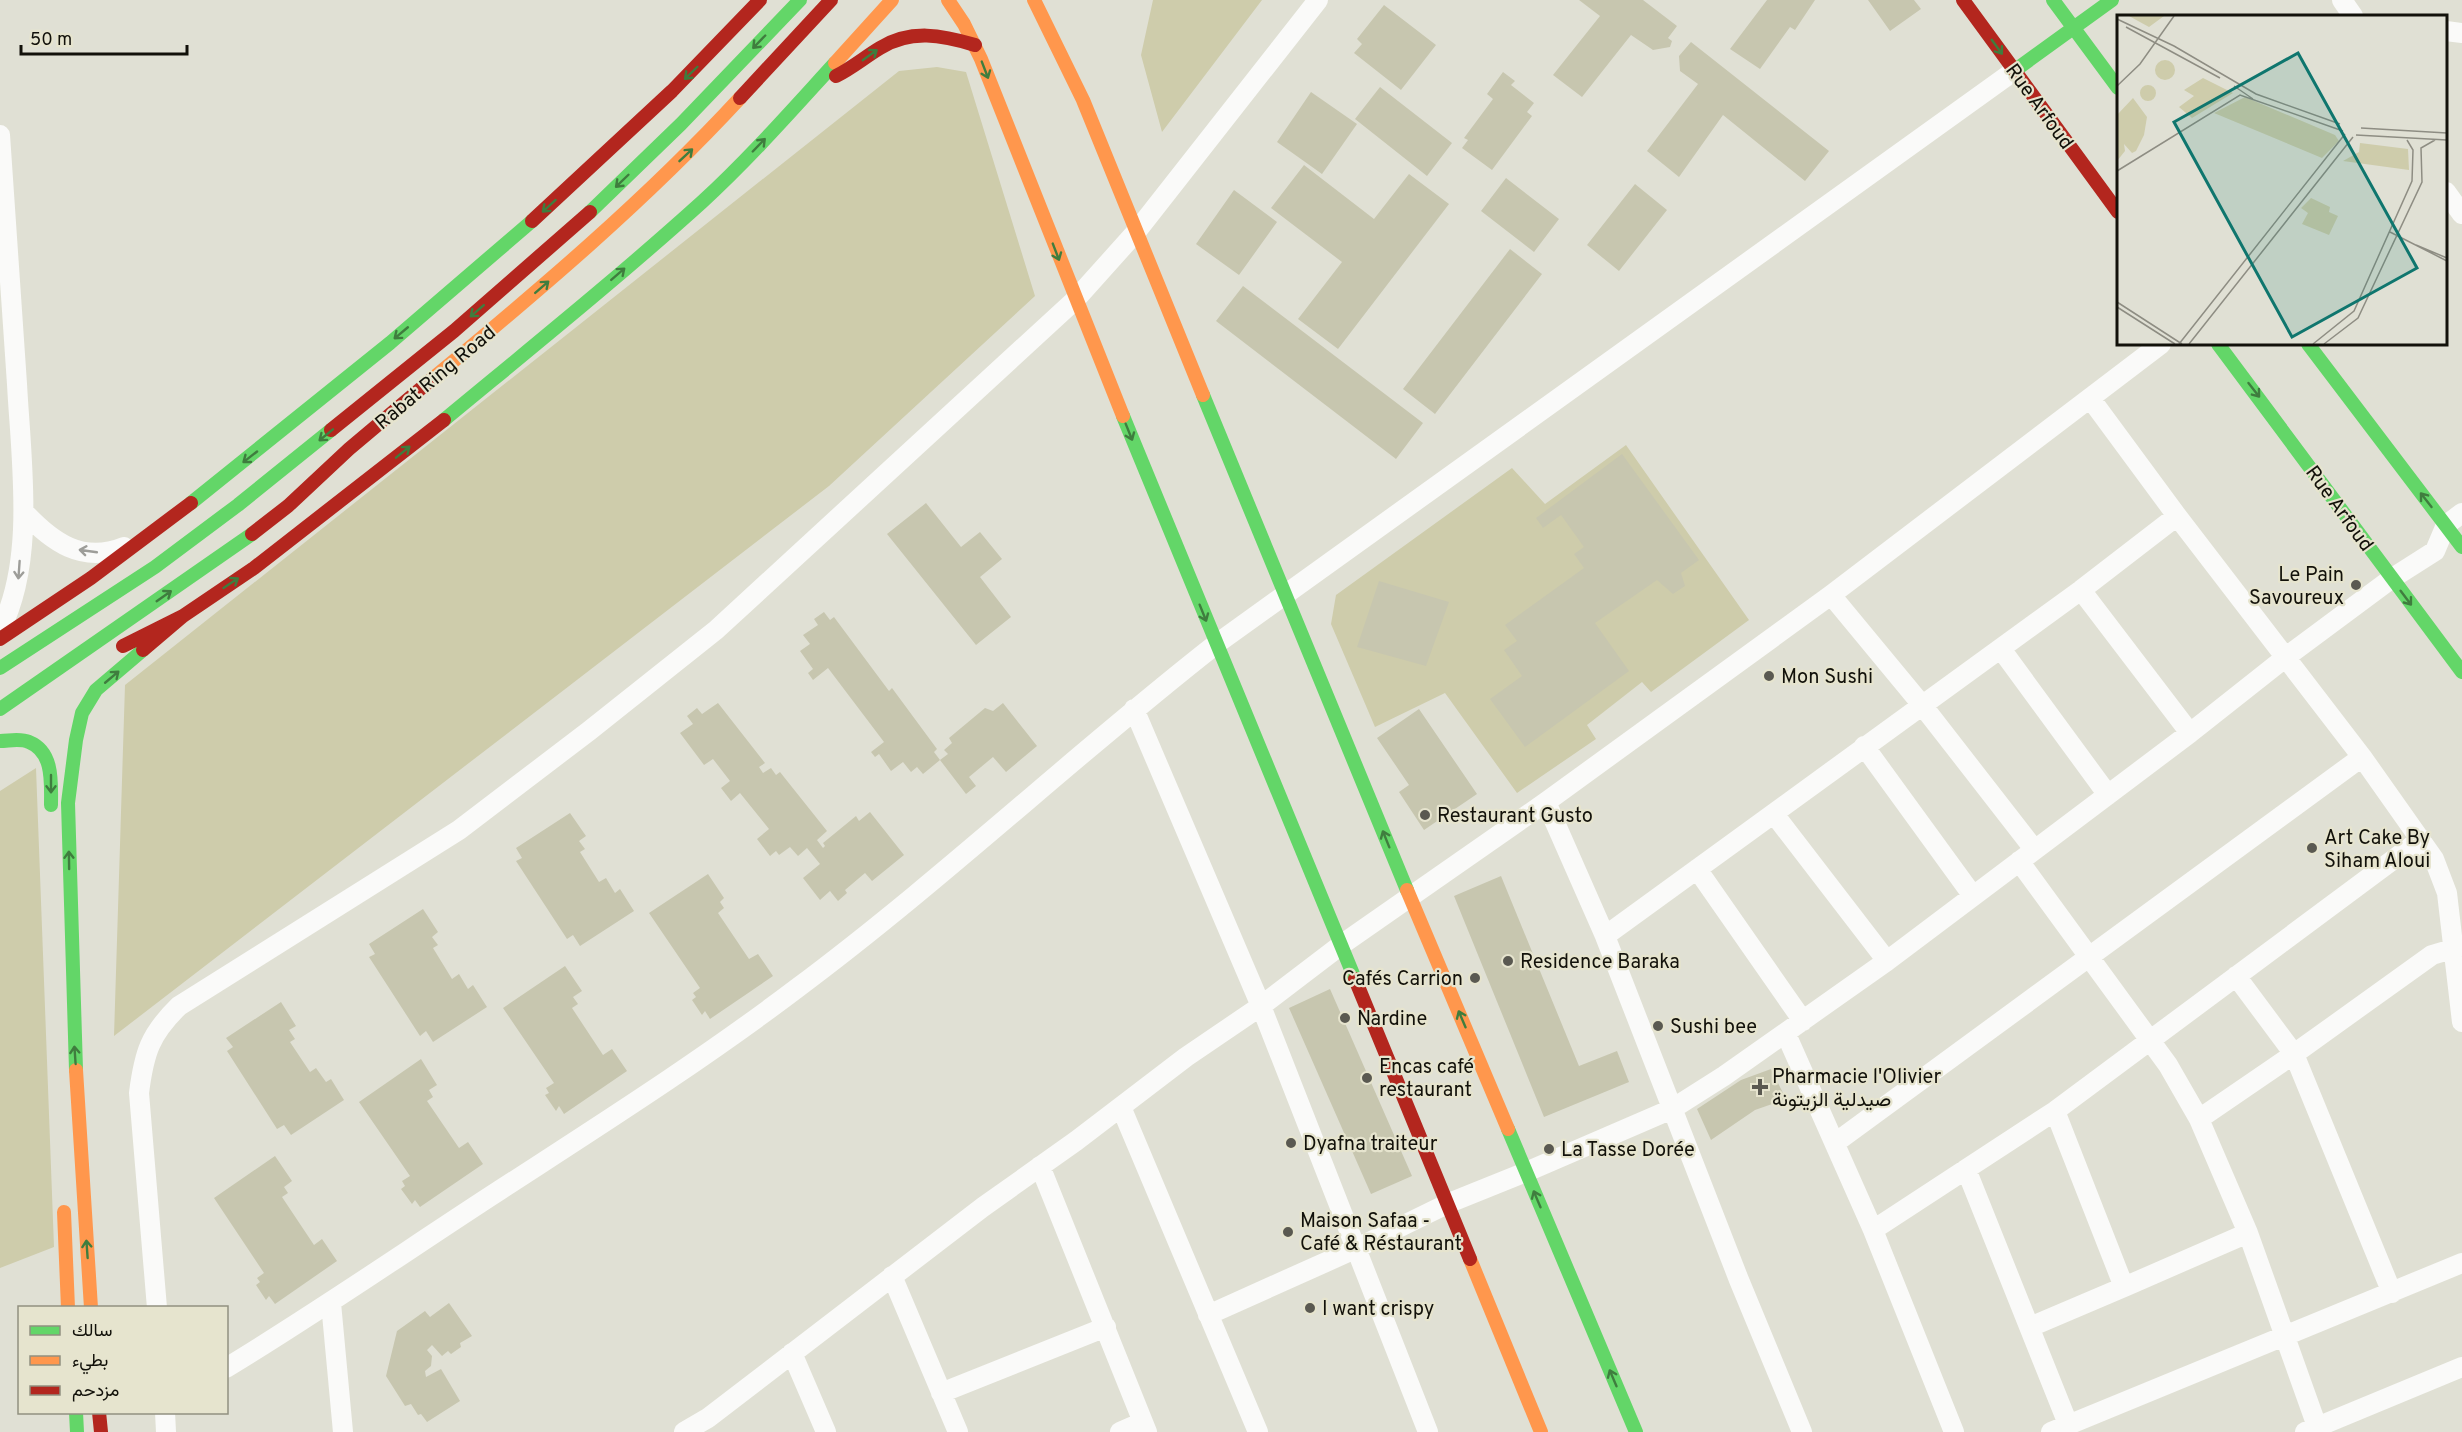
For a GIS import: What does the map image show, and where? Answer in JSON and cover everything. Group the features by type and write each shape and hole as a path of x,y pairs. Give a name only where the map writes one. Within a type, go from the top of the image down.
{"main road":[{"path":"0,639 90,579 144,539 296,420 481,268 609,152 714,51 760,0"},
{"name":"Rabat Ring Road","path":"0,668 155,567 238,505 454,332 600,203 681,124 800,0"},
{"name":"Rabat Ring Road","path":"0,709 227,553 288,506 349,449 548,282 694,148 831,0"},
{"path":"113,653 183,615 254,568 534,346 703,201 892,0"},
{"path":"948,0 975,45 1075,300 1215,645 1449,1203 1541,1432"},
{"path":"1034,0 1083,100 1410,897 1636,1432"},
{"name":"Rue Arfoud","path":"1963,0 2117,211"},
{"path":"2053,0 2117,87"},
{"path":"2014,71 2112,0"},
{"path":"818,80 839,75 882,47 913,34 935,34 975,45"},
{"name":"Rue Arfoud","path":"2219,345 2462,672"},
{"path":"2309,345 2462,547"},
{"path":"91,1306 73,1013 68,803 70,772 82,713 96,690 183,615"},
{"path":"0,717 31,704"},
{"path":"0,741 27,741 51,766 51,824"},
{"path":"63,1201 68,1306"},
{"path":"76,1414 77,1432"},
{"path":"99,1414 101,1432"}],"street":[{"path":"157,1306 139,1093 143,1063 160,1024 179,1006 459,830 716,630 1075,300 1136,232 1318,0"},
{"path":"2342,0 2352,15"},
{"path":"2447,31 2462,33"},
{"path":"228,1367 331,1303 611,1117 796,989 999,826 1134,709 1215,645 2014,71"},
{"path":"0,135 24,512 18,582 8,614 0,630"},
{"path":"2447,195 2462,214"},
{"path":"684,1432 711,1425 792,1353 892,1276 1186,1057 1261,1006 1341,945 1546,802 1831,596 2160,345"},
{"path":"2091,398 2177,516 2362,757 2421,838 2441,874 2447,893 2458,946 2462,1022"},
{"path":"24,512 45,534 63,546 82,551 109,551 144,539"},
{"path":"1208,1315 1449,1203 1672,1109 1786,1034 1887,961 2190,733 2286,657 2391,579 2435,551 2446,525 2462,513"},
{"path":"1605,936 1864,746 2001,649 2177,516"},
{"path":"2435,551 2462,553"},
{"path":"2081,590 2190,733"},
{"path":"1831,596 1922,705 2027,855 2089,958 2174,1074 2199,1119 2248,1233 2285,1336 2314,1430 2462,1367"},
{"path":"2001,649 2108,795"},
{"path":"1134,709 1261,1006 1354,1249 1428,1432"},
{"path":"1864,746 1973,896"},
{"path":"1835,1143 2362,757"},
{"path":"1546,802 1605,936 1739,1280 1802,1432"},
{"path":"1774,814 1887,961"},
{"path":"1873,1230 2055,1111 2421,838"},
{"path":"1697,869 1803,1021"},
{"path":"2199,1119 2432,955 2458,946"},
{"path":"2236,976 2294,1054 2392,1293"},
{"path":"1786,1034 1873,1230 1954,1432"},
{"path":"1121,1107 1258,1432"},
{"path":"2055,1111 2124,1287"},
{"path":"1040,1166 1145,1427 1120,1432"},
{"path":"1966,1169 2030,1327 2059,1428 2462,1263"},
{"path":"2030,1327 2248,1233"},
{"path":"892,1276 958,1432"},
{"path":"331,1303 342,1432"},
{"path":"941,1393 1106,1327"},
{"path":"792,1353 826,1432"},
{"path":"165,1414 166,1432"}],"shaded area":[{"path":"1153,0 1262,0 1162,132 1141,55"},
{"path":"937,67 966,72 1035,296 829,486 114,1036 125,685 899,71"},
{"path":"1626,445 1749,620 1651,692 1642,682 1587,725 1596,739 1517,793 1445,693 1375,727 1331,624 1336,595 1512,468 1545,504"},
{"path":"36,768 54,1247 0,1268 0,791"}],"building":[{"path":"1579,0 1643,0 1677,26 1668,38 1672,41 1670,47 1653,50 1631,35 1582,97 1553,75 1600,16"},
{"path":"1767,0 1815,0 1795,30 1790,27 1760,69 1730,49"},
{"path":"1868,0 1914,0 1921,9 1890,31"},
{"path":"1384,5 1436,45 1401,90 1354,53 1362,44 1357,39"},
{"path":"1691,42 1829,151 1805,181 1723,115 1679,177 1647,151 1698,84 1680,71 1679,56"},
{"path":"1503,72 1515,81 1511,85 1534,103 1527,112 1532,116 1492,170 1462,148 1468,140 1464,138 1493,99 1487,94"},
{"path":"1380,87 1452,143 1427,176 1355,119"},
{"path":"1311,92 1357,124 1322,174 1277,142"},
{"path":"1304,165 1374,219 1409,174 1449,204 1338,349 1298,319 1342,262 1271,208"},
{"path":"1506,178 1559,219 1534,252 1481,211"},
{"path":"1635,184 1667,210 1619,271 1587,245"},
{"path":"1234,190 1277,222 1239,275 1196,244"},
{"path":"1510,249 1542,274 1435,414 1403,389"},
{"path":"1243,286 1423,423 1396,459 1216,321"},
{"path":"1622,454 1699,560 1681,573 1685,586 1673,594 1657,580 1595,623 1629,671 1525,747 1490,699 1522,676 1504,650 1517,641 1505,625 1584,568 1574,554 1584,547 1561,515 1543,528 1536,518"},
{"path":"926,503 961,547 980,532 1002,559 980,577 1011,617 976,645 887,534"},
{"path":"1379,581 1449,602 1426,666 1357,647"},
{"path":"824,612 830,620 834,617 889,691 892,688 937,749 934,752 940,760 923,774 917,767 911,772 903,762 891,771 879,754 875,757 871,752 884,742 828,668 813,680 808,673 813,669 800,651 810,644 803,635 818,625 814,619"},
{"path":"718,703 765,763 759,767 763,773 771,768 776,775 780,772 827,831 817,840 823,848 825,846 823,843 856,816 859,821 870,812 904,855 872,881 865,873 845,890 847,893 838,901 830,891 820,900 803,878 820,864 807,848 798,856 790,847 779,855 776,851 770,856 757,839 769,829 740,793 731,801 721,788 730,781 713,759 704,765 680,733 693,724 687,716 697,708 702,714"},
{"path":"1003,703 1037,746 1006,772 993,757 969,777 976,786 966,794 940,760 948,754 944,750 952,743 949,738 985,708 993,711"},
{"path":"1419,709 1477,794 1424,830 1399,792 1409,785 1377,738"},
{"path":"570,813 586,836 579,841 585,849 580,852 599,882 606,878 615,893 620,889 634,911 580,946 573,935 567,939 516,861 522,858 516,848"},
{"path":"708,874 724,898 720,902 724,908 718,913 749,959 758,954 773,976 710,1019 705,1011 702,1015 692,1000 696,997 693,993 700,988 649,913"},
{"name":"Residence Baraka","path":"1501,876 1579,1066 1617,1051 1629,1082 1544,1117 1454,896"},
{"path":"423,909 438,932 432,937 438,945 433,948 452,979 459,974 468,989 473,985 487,1007 433,1042 426,1031 420,1036 369,957 375,954 369,944"},
{"path":"565,966 582,991 573,997 578,1004 572,1008 603,1055 612,1049 627,1071 564,1114 559,1106 556,1111 545,1095 549,1093 546,1088 554,1083 503,1008"},
{"path":"1330,989 1412,1176 1371,1194 1289,1008"},
{"path":"281,1002 296,1026 289,1030 295,1039 290,1042 310,1072 316,1068 326,1082 331,1079 344,1100 291,1135 284,1125 277,1129 227,1051 233,1047 226,1038"},
{"path":"421,1059 437,1085 429,1090 433,1097 427,1101 459,1148 468,1142 483,1164 420,1207 415,1200 412,1204 401,1189 405,1186 402,1181 410,1176 359,1102"},
{"path":"1771,1069 1786,1099 1755,1110 1711,1140 1697,1109 1741,1080"},
{"path":"275,1156 292,1181 284,1187 288,1193 282,1197 314,1245 322,1239 337,1261 275,1304 269,1296 266,1300 256,1285 260,1282 257,1278 264,1273 214,1198"},
{"path":"449,1303 472,1336 460,1343 461,1347 451,1354 448,1351 442,1356 432,1345 427,1350 432,1356 431,1366 425,1371 426,1377 441,1369 460,1401 427,1422 421,1414 418,1415 411,1404 405,1406 386,1376 397,1331 425,1311 430,1317"}],"traffic: fast":[{"path":"590,212 681,124 800,0"},
{"path":"2053,0 2117,87"},
{"path":"2014,71 2112,0"},
{"path":"444,420 607,285 702,202 753,152 835,63"},
{"path":"191,503 390,343 532,221"},
{"path":"2219,345 2462,672"},
{"path":"2309,345 2462,547"},
{"path":"1203,395 1407,890"},
{"path":"1123,416 1355,979"},
{"path":"0,668 155,567 238,505 331,430"},
{"path":"0,709 252,534"},
{"path":"76,1070 68,803 76,740 82,713 96,690 143,650"},
{"path":"0,741 26,741 43,753 49,769 51,805"},
{"path":"1508,1129 1636,1432"},
{"path":"76,1414 77,1432"}],"traffic: slow":[{"path":"835,63 892,0"},
{"path":"948,0 964,24 981,59 1123,416"},
{"path":"1034,0 1083,100 1203,395"},
{"path":"431,380 551,279 629,209 740,98"},
{"path":"1407,890 1508,1129"},
{"path":"76,1070 91,1306"},
{"path":"64,1212 68,1306"},
{"path":"1470,1259 1541,1432"}],"traffic: jam":[{"path":"532,221 672,91 760,0"},
{"path":"740,98 831,0"},
{"path":"1963,0 2117,211"},
{"path":"836,76 880,48 903,38 939,37 975,45"},
{"path":"331,430 454,331 590,212"},
{"path":"252,534 288,506 349,449 431,380"},
{"path":"143,650 183,616 254,568 444,420"},
{"path":"0,639 91,578 191,503"},
{"path":"123,646 183,616"},
{"path":"1355,979 1470,1259"},
{"path":"99,1414 101,1432"}],"place":[{"name":"Le Pain Savoureux","path":"2356,585"},
{"name":"Mon Sushi","path":"1769,676"},
{"name":"Restaurant Gusto","path":"1425,815"},
{"name":"Art Cake By Siham Aloui","path":"2312,848"},
{"name":"Residence Baraka","path":"1508,961"},
{"name":"Cafés Carrion","path":"1475,978"},
{"name":"Nardine","path":"1345,1018"},
{"name":"Sushi bee","path":"1658,1026"},
{"name":"Encas café restaurant","path":"1367,1078"},
{"name":"Pharmacie l'Olivier صيدلية الزيتونة","path":"1760,1087"},
{"name":"Dyafna traiteur","path":"1291,1143"},
{"name":"La Tasse Dorée","path":"1549,1149"},
{"name":"Maison Safaa - Café & Réstaurant","path":"1288,1232"},
{"name":"I want crispy","path":"1310,1308"}]}
